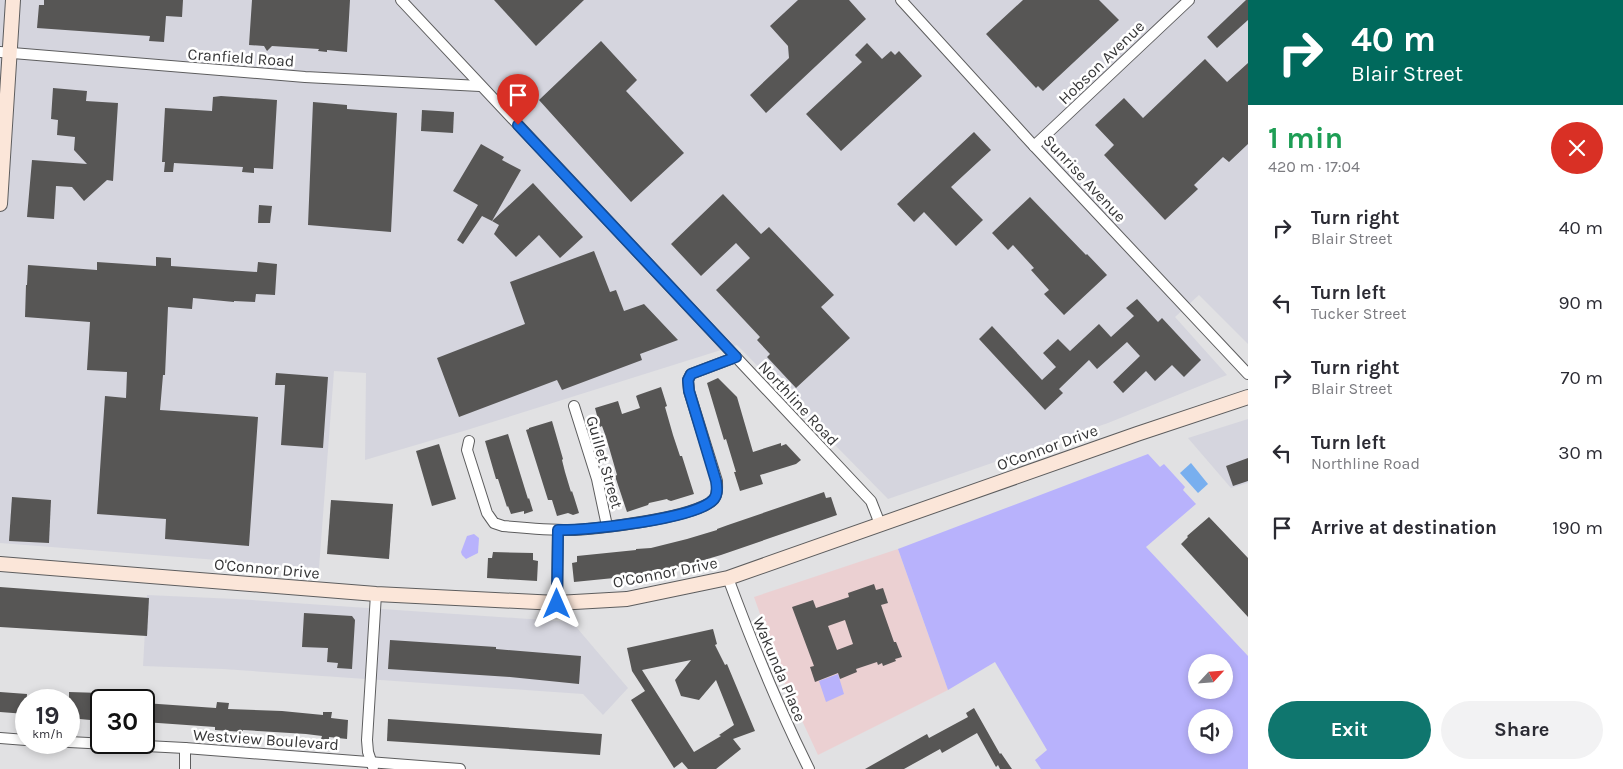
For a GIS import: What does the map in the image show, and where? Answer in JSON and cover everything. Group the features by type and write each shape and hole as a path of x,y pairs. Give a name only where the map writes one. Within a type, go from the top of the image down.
{"main road":[{"path":"0,204 5,52 13,0"},
{"name":"O'Connor Drive","path":"0,564 376,594 557,604 627,599 728,578 1248,396"}],"street":[{"name":"Northline Road","path":"401,0 871,501 880,524"},
{"name":"Sunrise Avenue","path":"901,0 1034,146 1248,374"},
{"name":"Hobson Avenue","path":"1034,146 1189,0"},
{"name":"Cranfield Road","path":"5,52 305,76 480,86"},
{"path":"469,441 467,450 487,513 490,519 503,526 571,530 640,523 703,507 714,499 717,493 716,481 689,391 688,380 691,374 736,357"},
{"name":"Guillet Street","path":"574,406 597,479 607,526"},
{"path":"557,604 558,530"},
{"name":"Wakunda Place","path":"728,578 760,664 809,769"},
{"path":"372,765 367,740 376,594"},
{"path":"0,738 15,739"},
{"name":"Westview Boulevard","path":"80,743 185,748 372,765 460,769"},
{"path":"185,748 185,769"}],"shaded area":[{"path":"0,0 1248,0 1248,344 1199,295 1175,317 1227,375 1108,423 888,499 737,345 365,460 366,373 334,371 319,568 0,543"},
{"path":"1248,419 1248,483 1231,488 1188,438"},
{"path":"1148,454 1160,467 1164,464 1185,487 1183,490 1196,504 1146,547 1248,656 1248,769 1041,769 1035,760 1047,750 995,662 948,690 898,549"},
{"path":"474,534 479,538 478,553 466,559 461,552 467,536"},
{"path":"898,549 948,690 818,755 785,684 754,597"},
{"path":"147,595 236,599 572,622 628,688 603,715 583,694 223,669 143,666"},
{"path":"838,674 844,694 826,702 819,681"}],"water":[{"path":"1191,463 1208,484 1198,493 1180,473"}],"building":[{"path":"44,0 183,0 182,17 166,16 164,42 149,41 150,36 37,28 39,5 44,5"},
{"path":"252,0 350,0 347,52 327,50 327,52 318,51 319,49 272,46 267,51 264,46 249,45"},
{"path":"494,0 584,0 536,46"},
{"path":"798,0 849,0 866,19 766,113 750,95 789,58 788,46 770,26"},
{"path":"1023,0 1099,0 1119,20 1043,91 1038,86 1036,88 986,34"},
{"path":"1248,0 1248,20 1217,48 1207,37"},
{"path":"601,41 637,80 626,91 684,153 631,202 539,100"},
{"path":"867,43 882,59 891,51 895,55 899,51 922,76 841,151 806,114 862,62 855,55"},
{"path":"1205,59 1227,82 1248,63 1248,144 1229,162 1223,157 1194,185 1198,189 1165,220 1104,155 1114,145 1095,125 1124,98 1143,118"},
{"path":"53,88 87,91 86,101 118,103 113,181 107,180 84,201 72,187 56,186 54,219 27,217 32,160 87,164 74,150 75,137 57,135 58,120 51,119"},
{"path":"213,97 277,100 273,169 254,168 254,173 242,172 243,167 174,163 173,172 164,172 165,162 162,162 165,108 212,111"},
{"path":"313,102 347,105 347,109 397,113 391,232 308,225"},
{"path":"422,110 454,112 453,133 421,131"},
{"path":"974,132 991,150 951,187 983,220 956,246 924,212 914,222 897,204"},
{"path":"481,144 504,157 502,160 521,170 492,221 482,216 463,244 457,240 478,205 453,191"},
{"path":"533,183 583,237 560,258 539,235 516,257 494,234 499,225 492,221"},
{"path":"723,194 761,234 769,227 834,295 821,307 850,338 796,388 767,357 770,354 757,340 760,337 716,290 750,258 736,243 701,276 671,244"},
{"path":"1030,197 1107,275 1064,315 1044,294 1049,290 1031,270 1034,268 1013,245 1008,250 992,233"},
{"path":"259,205 272,206 270,223 258,223"},
{"path":"594,251 610,292 616,290 624,311 644,304 678,340 640,354 642,360 562,390 557,380 459,417 437,358 525,324 510,282"},
{"path":"156,257 171,258 171,266 257,272 258,262 277,264 275,295 256,294 255,302 193,298 192,309 168,307 165,375 163,375 160,410 258,417 249,546 165,539 166,519 97,514 105,396 126,398 127,372 87,370 90,322 25,317 28,265 97,270 97,262 156,266"},
{"path":"1137,299 1158,322 1162,318 1201,360 1184,377 1172,365 1155,381 1146,371 1123,393 1113,382 1140,356 1127,342 1097,369 1089,360 1059,389 1063,393 1045,410 979,339 992,326 1042,380 1056,367 1043,353 1058,339 1070,351 1099,324 1111,337 1134,316 1126,308"},
{"path":"276,373 328,377 323,448 281,445 285,385 275,385"},
{"path":"718,378 737,397 753,452 781,443 781,446 786,444 801,460 796,464 760,475 763,484 740,491 726,439 724,440 707,383"},
{"path":"661,387 673,435 694,494 671,501 667,499 649,503 627,512 615,476 617,475 606,437 602,426 600,427 595,408 618,401 622,414 640,408 636,396"},
{"path":"552,421 565,472 579,513 573,515 568,513 557,516 552,500 548,500 526,430"},
{"path":"508,434 533,511 524,514 524,511 511,514 507,507 498,479 496,479 485,441"},
{"path":"439,444 456,499 432,506 416,451"},
{"path":"1248,458 1248,481 1233,486 1226,466"},
{"path":"824,492 826,498 831,497 837,515 680,567 634,576 574,582 572,563 577,562 577,556 651,548 687,539"},
{"path":"12,497 51,500 49,543 9,541"},
{"path":"331,500 393,504 389,559 327,554"},
{"path":"1209,517 1248,558 1248,617 1181,544 1187,536"},
{"path":"493,552 533,553 533,560 538,561 537,581 487,578 488,558 492,558"},
{"path":"874,584 876,590 883,588 888,603 881,605 894,642 896,642 902,657 883,666 882,663 878,665 877,662 856,669 857,672 840,679 838,673 815,682 810,667 814,666 792,607 813,600 816,608 849,597 848,593","holes":["845,620 853,644 837,650 828,626"]},
{"path":"0,587 149,598 147,636 0,627"},
{"path":"304,613 352,616 355,620 352,669 337,668 338,663 327,662 328,648 302,647"},
{"path":"713,629 717,644 715,645 725,665 727,664 755,731 733,739 741,749 716,769 688,769 682,762 674,768 631,700 645,691 632,671 627,648","holes":["691,660 675,680 681,696 699,700 716,680 734,725 719,735 721,736 694,752 642,670"]},
{"path":"390,640 496,647 496,649 581,656 579,684 510,677 388,669"},
{"path":"0,692 15,693 15,713 0,712"},
{"path":"80,692 90,693 90,720 80,719"},
{"path":"217,702 229,703 228,709 323,715 323,712 332,712 331,718 348,720 347,739 329,737 329,740 321,739 322,736 306,734 215,730 215,727 155,723 155,704 216,708"},
{"path":"974,708 1000,754 1012,769 1000,769 998,765 996,767 977,733 942,753 940,749 904,769 865,769 927,734 929,738 968,717 966,713"},
{"path":"388,719 602,734 600,755 387,741"}],"route":[{"path":"518,125 736,357 691,374 688,380 689,391 716,481 717,493 714,499 703,507 640,523 558,530 557,604"}]}
